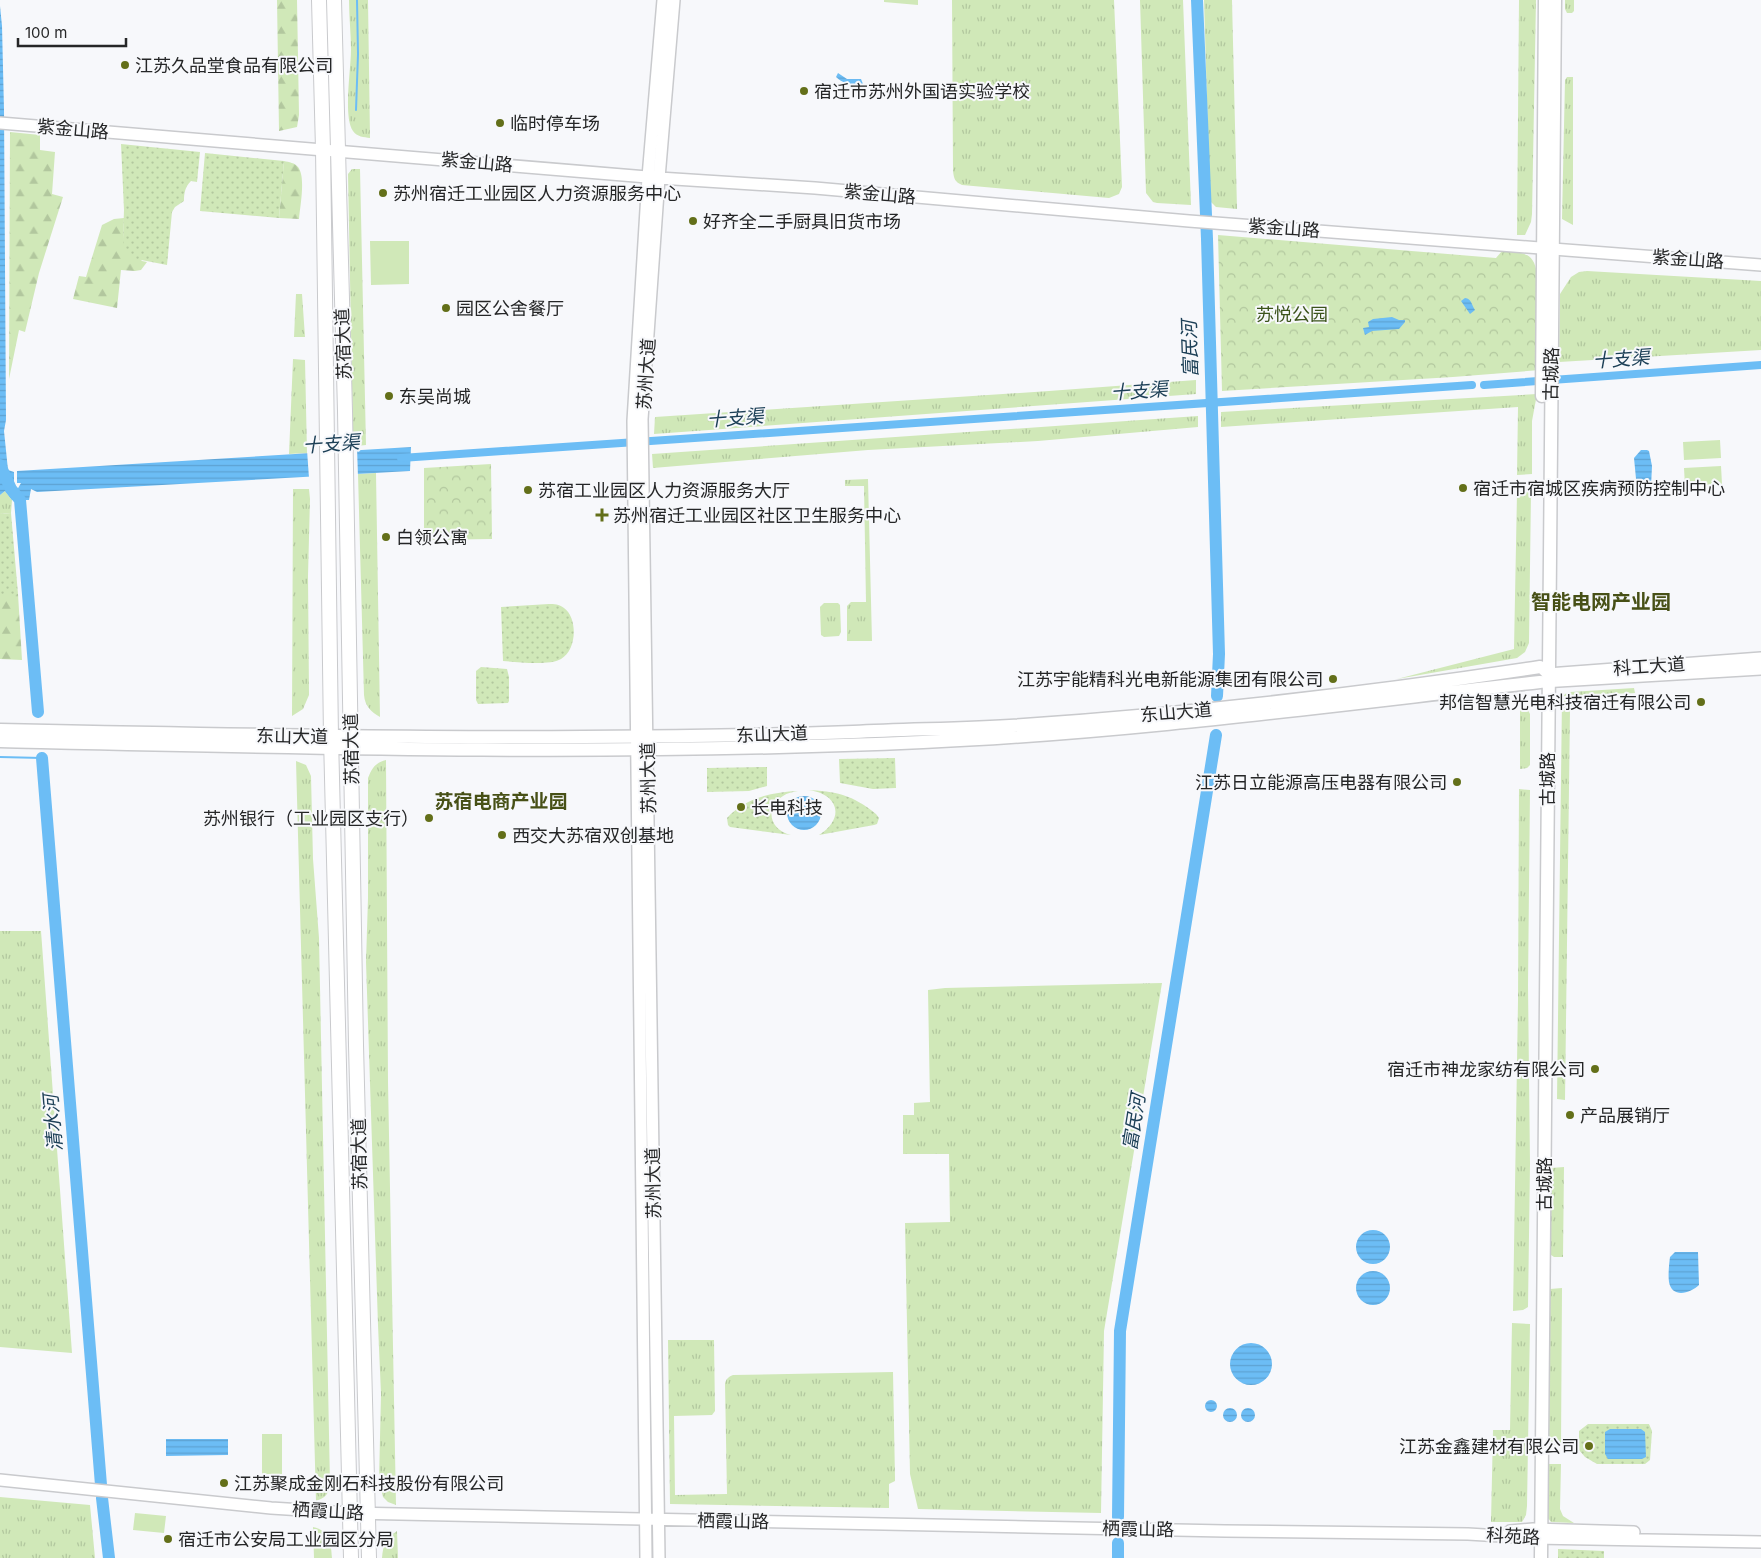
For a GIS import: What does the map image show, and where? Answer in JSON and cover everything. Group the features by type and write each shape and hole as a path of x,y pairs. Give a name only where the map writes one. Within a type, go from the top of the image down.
{"main road":[{"name":"苏宿大道","path":"319,0 323,150 331,743 351,1558"},
{"name":"苏宿大道","path":"334,0 369,1558"},
{"name":"古城路","path":"1533,1558 1537,1534 1544,676 1547,249 1545,0"},
{"name":"古城路","path":"1547,249 1555,0"},
{"name":"东山大道","path":"0,741 351,743 761,735 1020,725 1224,708 1458,679 1544,676"},
{"name":"东山大道","path":"351,743 642,750 916,742 1055,733 1222,718 1544,676"},
{"name":"东山大道","path":"0,730 331,743"},
{"name":"古城路","path":"1537,1534 1541,1558"}],"street":[{"name":"苏州大道","path":"646,1558 642,736 638,420 654,177 663,0"},
{"name":"苏州大道","path":"654,177 674,0"},
{"name":"紫金山路","path":"3,123 654,177 815,188 1189,221 1761,265"},
{"name":"科工大道","path":"1544,676 1761,658"},
{"name":"科工大道","path":"1544,676 1761,669"},
{"name":"苏州大道","path":"642,750 659,1558"},
{"name":"栖霞山路","path":"0,1480 271,1508 350,1513 1225,1531 1468,1534"},
{"name":"科苑路","path":"1468,1534 1761,1535"},
{"name":"科苑路","path":"1537,1534 1761,1542"}],"green space":[{"path":"277,0 297,0 299,115 297,127 279,131"},
{"path":"349,0 368,0 370,138 356,134 353,131 348,115 351,50"},
{"path":"884,0 918,0 918,5 884,2"},
{"path":"952,0 1114,0 1122,187 1119,194 1109,198 962,185 956,181 953,171"},
{"path":"1140,0 1183,0 1191,205 1153,202 1146,193"},
{"path":"1204,0 1232,0 1237,209 1216,207 1210,201"},
{"path":"1519,0 1536,0 1532,214 1531,222 1525,235 1517,235"},
{"path":"1565,0 1574,0 1574,11 1572,13 1567,13"},
{"path":"1567,77 1573,77 1573,225 1562,219 1565,80"},
{"path":"10,132 40,135 40,150 55,152 52,194 63,197 39,273 25,332 19,330 9,379"},
{"path":"121,144 200,152 197,182 191,181 189,183 185,190 184,201 175,207 172,212 167,265 131,258 124,248"},
{"path":"205,153 284,161 279,218 200,211"},
{"path":"284,161 298,167 302,178 299,219 279,218"},
{"path":"352,169 360,169 366,445 357,446 357,436 353,436 348,174"},
{"path":"124,218 123,239 142,261 147,262 141,270 121,270 117,308 73,299 79,276 86,277 102,225 114,219"},
{"name":"苏悦公园","path":"1218,235 1496,258 1502,251 1526,255 1533,261 1537,274 1540,370 1222,391"},
{"path":"370,241 409,241 409,284 371,285"},
{"path":"1579,272 1761,281 1761,350 1559,362 1560,294 1571,277"},
{"path":"296,294 302,294 305,337 294,337"},
{"path":"293,359 305,360 307,453 289,454"},
{"path":"1196,380 1196,394 654,434 655,417"},
{"path":"1537,394 1532,421 1532,474 1517,475 1518,407 1221,427 1221,412"},
{"path":"1198,416 1198,427 1038,441 868,450 653,468 652,454"},
{"path":"1720,440 1721,458 1684,460 1683,442"},
{"path":"491,464 492,539 424,540 424,468"},
{"path":"1721,466 1722,484 1685,486 1684,468"},
{"path":"376,473 380,717 369,708 364,695 358,474"},
{"path":"868,479 872,641 847,641 847,606 851,602 866,602 864,486 845,486 845,480"},
{"path":"293,489 309,489 310,499 308,576 309,695 303,709 292,716"},
{"path":"5,491 12,500 11,513 0,514 0,495"},
{"path":"1531,492 1529,643 1525,652 1517,658 1397,679 1514,649 1517,493"},
{"path":"11,513 18,594 0,594 0,514"},
{"path":"0,594 18,594 22,660 0,659"},
{"path":"824,603 838,603 840,605 841,632 839,636 824,637 821,635 820,607"},
{"path":"556,604 562,607 569,613 572,619 573,642 566,655 561,659 549,662 503,661 501,607"},
{"path":"481,667 507,669 509,677 508,703 478,704 476,700 476,671"},
{"path":"1634,688 1635,693 1582,697 1574,702 1570,710 1565,1100 1557,1099 1562,698 1570,692"},
{"path":"1520,703 1526,706 1530,714 1530,765 1527,768 1520,769"},
{"path":"895,758 896,788 873,789 840,783 839,759"},
{"path":"386,760 388,1082 396,1505 388,1502 383,1497 379,1481 381,1394 366,962 368,778 374,766"},
{"path":"296,761 306,765 311,776 313,859 319,938 330,1484 326,1495 316,1501"},
{"path":"767,767 767,786 749,791 707,792 707,768"},
{"path":"1519,789 1530,790 1528,985 1530,1164 1528,1307 1523,1310 1513,1311 1518,1001"},
{"path":"806,790 826,791 852,798 876,814 879,818 877,824 819,835 833,821 835,806 825,795"},
{"path":"798,791 783,796 777,801 771,813 774,824 778,829 791,835 730,827 728,825 727,818 742,805 759,797"},
{"path":"0,931 41,931 72,1353 0,1347"},
{"path":"1162,983 1104,1331 1101,1513 918,1509 910,1474 905,1223 950,1222 949,1154 903,1154 903,1115 914,1115 914,1103 930,1102 928,990"},
{"path":"1564,1167 1563,1257 1554,1257 1551,1255 1550,1248 1551,1168"},
{"path":"1562,1288 1561,1447 1549,1441 1550,1289"},
{"path":"1512,1323 1530,1324 1527,1506 1526,1515 1522,1522 1491,1522 1493,1430 1510,1430"},
{"path":"668,1340 714,1340 715,1411 712,1415 674,1416 675,1495 727,1494 725,1384 727,1379 733,1375 893,1372 895,1481 889,1484 889,1508 670,1504"},
{"path":"1588,1424 1649,1424 1652,1431 1650,1460 1645,1464 1597,1464 1585,1457 1579,1450 1579,1431"},
{"path":"262,1434 282,1434 282,1474 262,1474"},
{"path":"1548,1464 1561,1464 1560,1509 1563,1516 1574,1523 1551,1522 1548,1518"},
{"path":"0,1497 90,1505 95,1558 0,1558"},
{"path":"135,1513 166,1516 164,1533 133,1530"},
{"path":"313,1527 323,1531 328,1538 332,1558 314,1558"},
{"path":"397,1531 398,1558 382,1558 386,1542"},
{"path":"1558,1549 1604,1551 1604,1558 1558,1558"}],"water":[{"path":"0,6 4,110 6,420 4,431 8,470 14,472 14,483 11,484 17,490 21,483 17,483 17,471 411,447 410,471 37,492 31,489 29,500 12,500 5,491 0,495"},
{"path":"838,73 847,79 861,79 863,84 861,90 852,90 847,84 836,77"},
{"path":"1465,298 1470,301 1475,310 1470,314 1461,301"},
{"path":"1392,317 1405,320 1405,322 1399,329 1372,331 1365,335 1363,328 1369,327 1368,322 1373,319"},
{"path":"1641,450 1649,451 1652,466 1651,487 1643,491 1637,489 1634,458"},
{"path":"804,796 811,797 816,801 820,806 820,820 816,825 811,829 804,830 797,829 792,825 788,820 787,813 788,806 792,801 797,797"},
{"path":"1373,1230 1380,1231 1385,1235 1389,1240 1389,1254 1385,1259 1380,1263 1373,1264 1366,1263 1361,1259 1357,1254 1356,1247 1357,1240 1361,1235 1366,1231"},
{"path":"1675,1252 1698,1252 1699,1285 1687,1292 1678,1293 1674,1291 1669,1282 1670,1257"},
{"path":"1373,1271 1380,1272 1385,1276 1389,1281 1389,1295 1385,1300 1380,1304 1373,1305 1366,1304 1361,1300 1357,1295 1356,1288 1357,1281 1361,1276 1366,1272"},
{"path":"1251,1343 1266,1349 1272,1364 1266,1379 1251,1385 1236,1379 1230,1364 1236,1349"},
{"path":"1211,1400 1217,1406 1211,1412 1205,1406"},
{"path":"1230,1408 1235,1410 1237,1415 1235,1420 1230,1422 1225,1420 1223,1415 1225,1410"},
{"path":"1248,1408 1253,1410 1255,1415 1253,1420 1248,1422 1243,1420 1241,1415 1243,1410"},
{"path":"1610,1429 1641,1429 1645,1432 1646,1457 1642,1459 1608,1459 1605,1454 1605,1432"},
{"path":"166,1439 228,1439 228,1455 166,1456"}],"pier":[{"path":"357,447 358,477 309,478 307,450"}],"waterway":[{"path":"356,110 357,0"},
{"name":"富民河","path":"1197,0 1207,239 1219,654 1217,696"},
{"name":"十支渠","path":"1484,385 1761,365"},
{"name":"十支渠","path":"401,458 1472,385"},
{"name":"清水河","path":"0,465 11,489 20,500 38,712"},
{"name":"富民河","path":"1118,1517 1120,1331 1216,735"},
{"path":"0,757 42,758"},
{"name":"清水河","path":"42,758 101,1485"},
{"name":"清水河","path":"102,1498 109,1558"},
{"name":"富民河","path":"1118,1543 1118,1558"}],"place":[{"name":"江苏久品堂食品有限公司","path":"125,65"},
{"name":"宿迁市苏州外国语实验学校","path":"804,91"},
{"name":"临时停车场","path":"500,123"},
{"name":"苏州宿迁工业园区人力资源服务中心","path":"383,193"},
{"name":"好齐全二手厨具旧货市场","path":"693,221"},
{"name":"园区公舍餐厅","path":"446,308"},
{"name":"东吴尚城","path":"389,396"},
{"name":"宿迁市宿城区疾病预防控制中心","path":"1463,488"},
{"name":"苏宿工业园区人力资源服务大厅","path":"528,490"},
{"name":"苏州宿迁工业园区社区卫生服务中心","path":"602,515"},
{"name":"白领公寓","path":"386,537"},
{"name":"江苏宇能精科光电新能源集团有限公司","path":"1333,679"},
{"name":"邦信智慧光电科技宿迁有限公司","path":"1701,702"},
{"name":"江苏日立能源高压电器有限公司","path":"1457,782"},
{"name":"长电科技","path":"741,807"},
{"name":"苏州银行（工业园区支行）","path":"429,818"},
{"name":"西交大苏宿双创基地","path":"502,835"},
{"name":"宿迁市神龙家纺有限公司","path":"1595,1069"},
{"name":"产品展销厅","path":"1570,1115"},
{"name":"江苏金鑫建材有限公司","path":"1589,1446"},
{"name":"江苏聚成金刚石科技股份有限公司","path":"224,1483"},
{"name":"宿迁市公安局工业园区分局","path":"168,1539"}],"district":[{"name":"智能电网产业园","path":"1601,602"},
{"name":"苏宿电商产业园","path":"501,801"}]}
